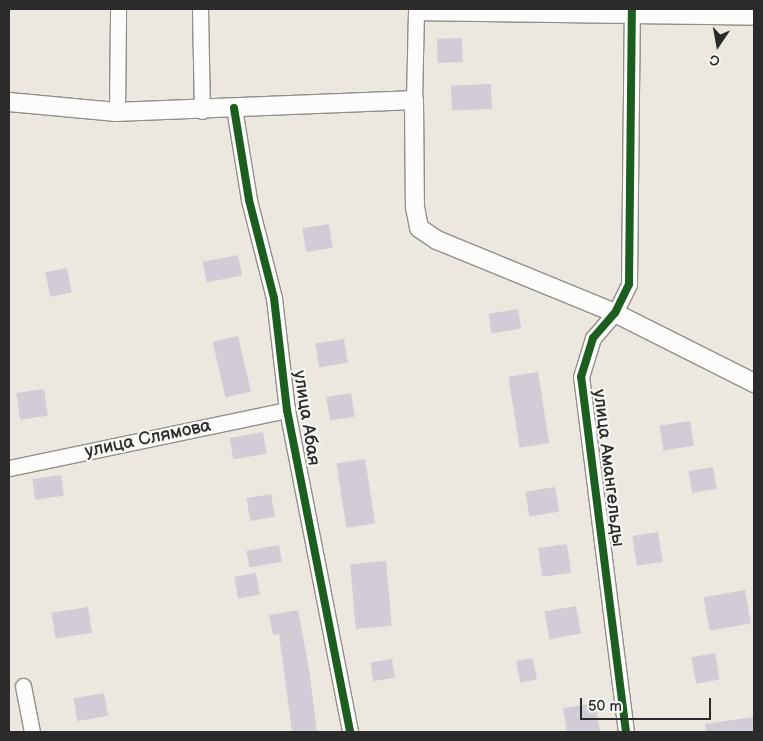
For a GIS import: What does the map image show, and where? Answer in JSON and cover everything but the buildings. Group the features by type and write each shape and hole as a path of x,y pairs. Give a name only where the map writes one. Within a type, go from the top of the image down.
{"street":[{"path":"117,112 118,9"},
{"path":"200,9 202,111"},
{"path":"754,17 632,12 416,10 414,100 415,207 419,228 437,240 615,313 754,383"},
{"name":"улица Амангельды","path":"626,732 581,377 593,338 615,313 628,284 632,12"},
{"path":"9,102 117,112 202,111 414,100"},
{"name":"улица Абая","path":"234,108 249,200 274,298 287,410 350,732"},
{"name":"улица Слямова","path":"9,468 287,410"},
{"path":"23,686 32,732"}],"cycle path":[{"path":"626,732 581,377 593,338 615,313 629,284 632,9"},
{"path":"234,108 249,200 274,298 287,410 350,732"}]}
